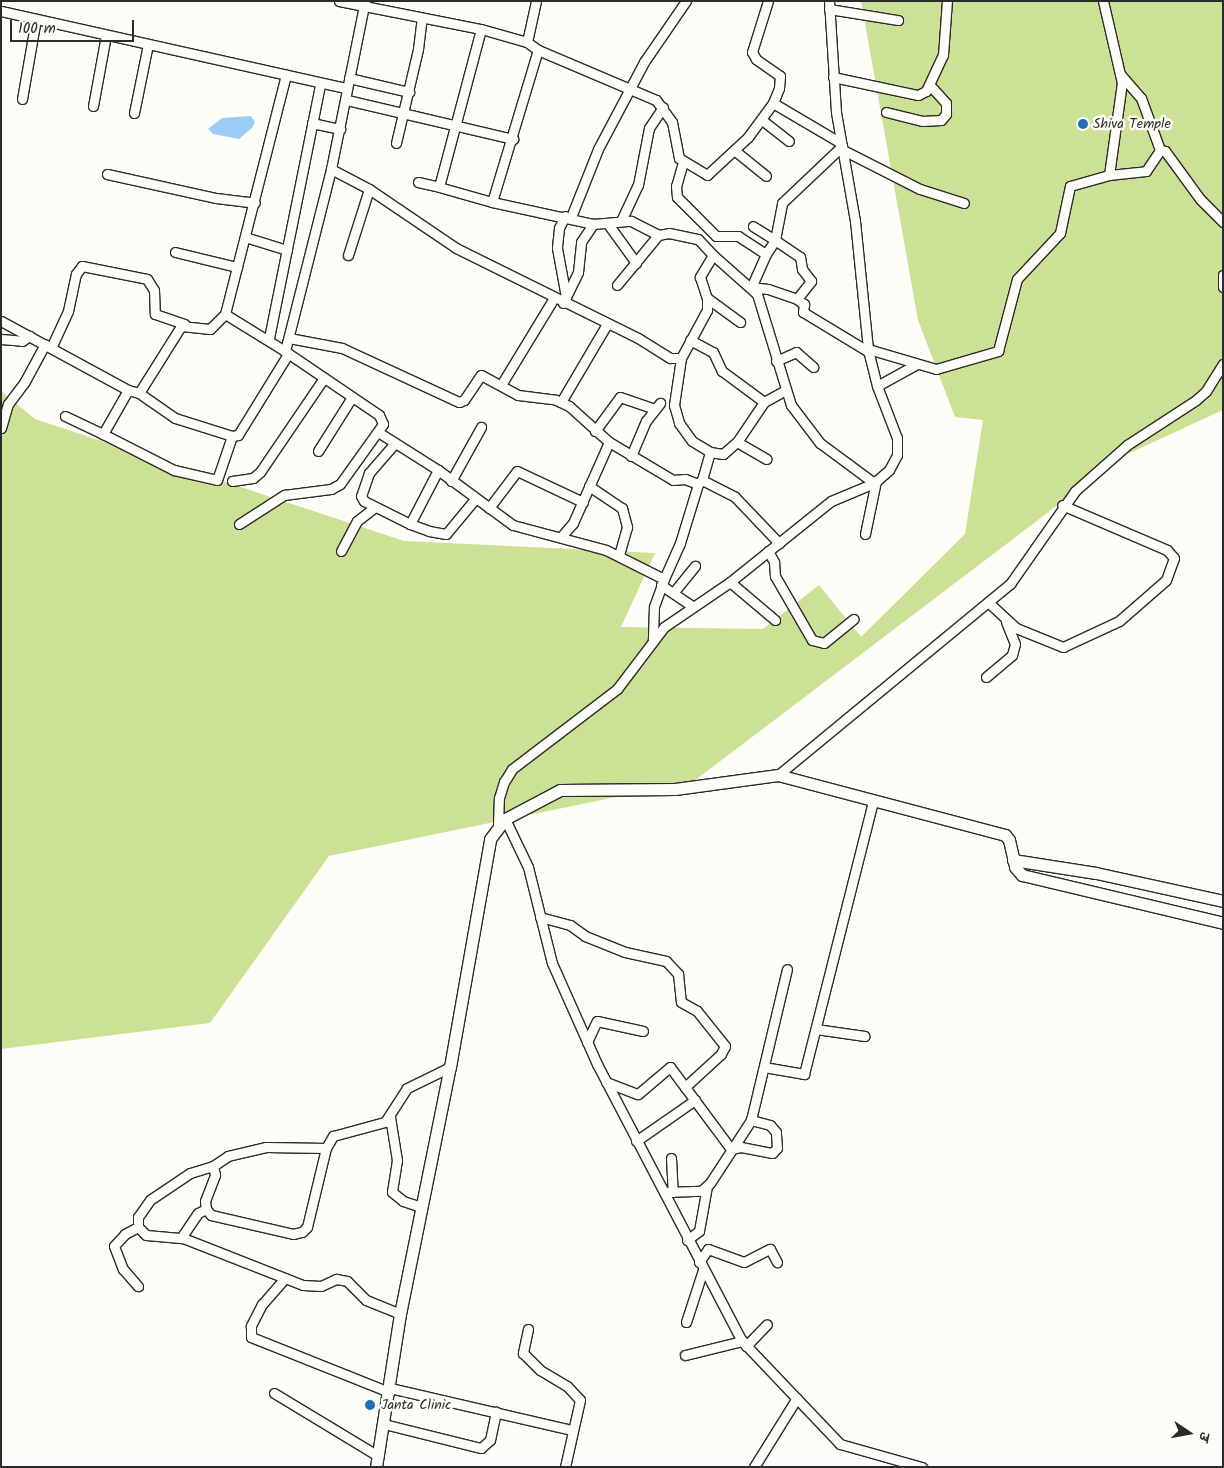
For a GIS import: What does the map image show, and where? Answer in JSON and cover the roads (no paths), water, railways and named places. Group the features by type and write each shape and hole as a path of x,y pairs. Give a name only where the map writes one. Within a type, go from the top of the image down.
{"street":[{"path":"339,1 364,4 422,18 481,28 528,42 538,50 631,88 656,100 663,107 672,122 677,154 683,162 707,175 762,120 773,103 780,76 756,59 752,52 768,1"},
{"path":"528,42 536,1"},
{"path":"564,300 557,248 559,228 568,217 598,149 644,62 686,1"},
{"path":"833,77 918,94 930,86 943,55 947,1"},
{"path":"1103,1 1120,74 1121,96 1109,175"},
{"path":"1,322 128,390 139,393 175,418 232,436 241,433 287,352 288,338 332,169 347,100 346,88 364,4"},
{"path":"898,20 829,5 833,77 854,221 868,351 877,386 898,446 889,470 875,482 831,501 730,582 692,606 652,640 617,689 512,769 504,782 499,798 502,821 526,862 552,963 587,1042 636,1141 669,1192 687,1240 744,1344 840,1444 922,1467"},
{"path":"1,11 320,84 346,88"},
{"path":"396,143 405,112 422,18"},
{"path":"22,99 36,19"},
{"path":"439,187 481,28"},
{"path":"93,106 106,35"},
{"path":"134,113 148,44"},
{"path":"492,202 513,139 538,50"},
{"path":"1120,74 1141,98 1160,150 1169,154 1200,199 1223,222"},
{"path":"1,428 8,404 48,346 68,311 76,274 82,266 147,278 154,290 155,314 184,324 210,329 224,314 255,203 286,75"},
{"path":"349,78 409,92"},
{"path":"269,338 320,84"},
{"path":"886,112 922,121 940,120 946,114 946,103 930,86"},
{"path":"347,100 405,112 513,139"},
{"path":"773,103 842,146 920,189 964,203"},
{"path":"621,221 638,185 649,128 663,107"},
{"path":"762,120 789,141"},
{"path":"312,123 340,129"},
{"path":"751,287 766,254 775,240 782,203 842,146"},
{"path":"734,150 766,176"},
{"path":"751,287 768,289 797,299 804,304 803,312 868,351 936,370 998,351 1017,279 1060,234 1070,186 1109,175 1146,171 1160,150"},
{"path":"683,162 676,186 678,197 716,236 738,236 766,254"},
{"path":"332,169 369,189 456,248 554,298 564,300 670,358 681,358"},
{"path":"107,174 216,198 255,203"},
{"path":"418,182 492,202 568,217 593,224 631,221 658,235 669,233 698,240 751,287 759,298 784,391 790,406 816,439 875,482"},
{"path":"348,255 369,189"},
{"path":"564,300 578,272 581,242 593,224"},
{"path":"608,224 636,263"},
{"path":"698,240 706,225"},
{"path":"754,226 800,257 802,269 810,278 810,283 797,299"},
{"path":"617,285 658,235"},
{"path":"716,236 700,277 707,298 707,310 681,358 675,412 692,441 710,452 723,454 737,442 764,402 784,391"},
{"path":"246,237 287,250"},
{"path":"175,252 237,267"},
{"path":"1223,275 1223,287"},
{"path":"501,385 554,298"},
{"path":"707,298 740,322"},
{"path":"224,314 269,338 379,415 383,424 340,484 331,489 284,495 239,524"},
{"path":"139,393 184,324"},
{"path":"561,402 607,324"},
{"path":"1,339 22,341 30,336"},
{"path":"288,338 342,348 458,402 464,400 478,376 527,398 561,402 578,412 595,431 609,442 673,480 685,479 700,482 735,497 779,542"},
{"path":"690,340 713,352 722,371 764,402"},
{"path":"776,361 796,352 813,367"},
{"path":"877,386 915,364"},
{"path":"778,774 1010,584 1062,505 1127,445 1196,400 1206,391 1223,364"},
{"path":"232,481 253,478 260,472 324,378"},
{"path":"103,434 128,390"},
{"path":"318,451 352,397"},
{"path":"595,431 620,397 657,406 630,456"},
{"path":"65,416 174,470 218,480 232,436"},
{"path":"451,481 481,427"},
{"path":"378,432 438,470 475,499 521,528 561,537 619,555 663,582 673,593 692,606"},
{"path":"561,537 573,523 609,442"},
{"path":"737,442 766,459"},
{"path":"395,443 369,473 363,489 362,499 410,524 446,534 475,499"},
{"path":"652,640 654,607 680,543 710,452"},
{"path":"410,524 438,470"},
{"path":"489,508 517,471 583,502"},
{"path":"865,534 875,482"},
{"path":"589,486 622,508 627,527 619,555"},
{"path":"988,602 1016,628 1053,645 1069,645 1092,631 1119,621 1166,580 1172,569 1174,558 1167,550 1062,505"},
{"path":"341,551 357,521 375,507"},
{"path":"768,551 774,562 775,576 812,640 820,644 824,643 854,619"},
{"path":"673,593 695,566"},
{"path":"730,582 775,620"},
{"path":"986,676 1012,656 1015,648 1003,617"},
{"path":"274,1393 377,1461 390,1390 400,1314 450,1067 490,839 502,821 560,790 675,790 778,774 1005,835 1010,840 1013,860 1022,875 1223,923"},
{"path":"764,1067 803,1076 873,801"},
{"path":"1013,860 1096,872 1223,901"},
{"path":"540,918 570,926 585,936 625,952 666,961 678,974 681,1002 697,1011 725,1046 721,1054 685,1087"},
{"path":"669,1192 701,1191 707,1186 751,1120 787,969"},
{"path":"587,1042 597,1020 643,1031"},
{"path":"816,1029 864,1036"},
{"path":"206,1208 211,1215 294,1234 302,1232 307,1227 326,1148 333,1136 379,1126 390,1117 407,1088 450,1067"},
{"path":"606,1082 638,1094 666,1067 685,1087 731,1148"},
{"path":"636,1141 695,1100"},
{"path":"390,1117 398,1160 392,1192 404,1201 422,1206"},
{"path":"731,1148 741,1147 772,1153 777,1148 776,1132 770,1125 751,1120"},
{"path":"326,1148 266,1146 228,1156 213,1166 190,1173 150,1200 138,1217 138,1227 146,1235 180,1238 284,1278 312,1286 341,1279 352,1284 366,1300 400,1314"},
{"path":"669,1192 671,1158"},
{"path":"180,1238 198,1213 206,1208 216,1175 213,1166"},
{"path":"687,1240 699,1232 707,1186"},
{"path":"138,1227 125,1234 114,1246 123,1269 138,1286"},
{"path":"686,1322 701,1266 708,1249 744,1262 770,1249 777,1262"},
{"path":"284,1278 262,1304 251,1326 251,1337 390,1390 572,1430"},
{"path":"685,1354 744,1344 767,1324"},
{"path":"528,1329 523,1353 540,1370 568,1386 580,1400 565,1467"},
{"path":"754,1467 797,1398"},
{"path":"384,1424 481,1448 490,1440 496,1412"}],"water":[{"path":"251,116 255,122 252,128 239,139 213,134 208,129 222,118"}],"place":[{"name":"Shiva Temple","path":"1083,124"},
{"name":"Janta Clinic","path":"370,1405"}]}
